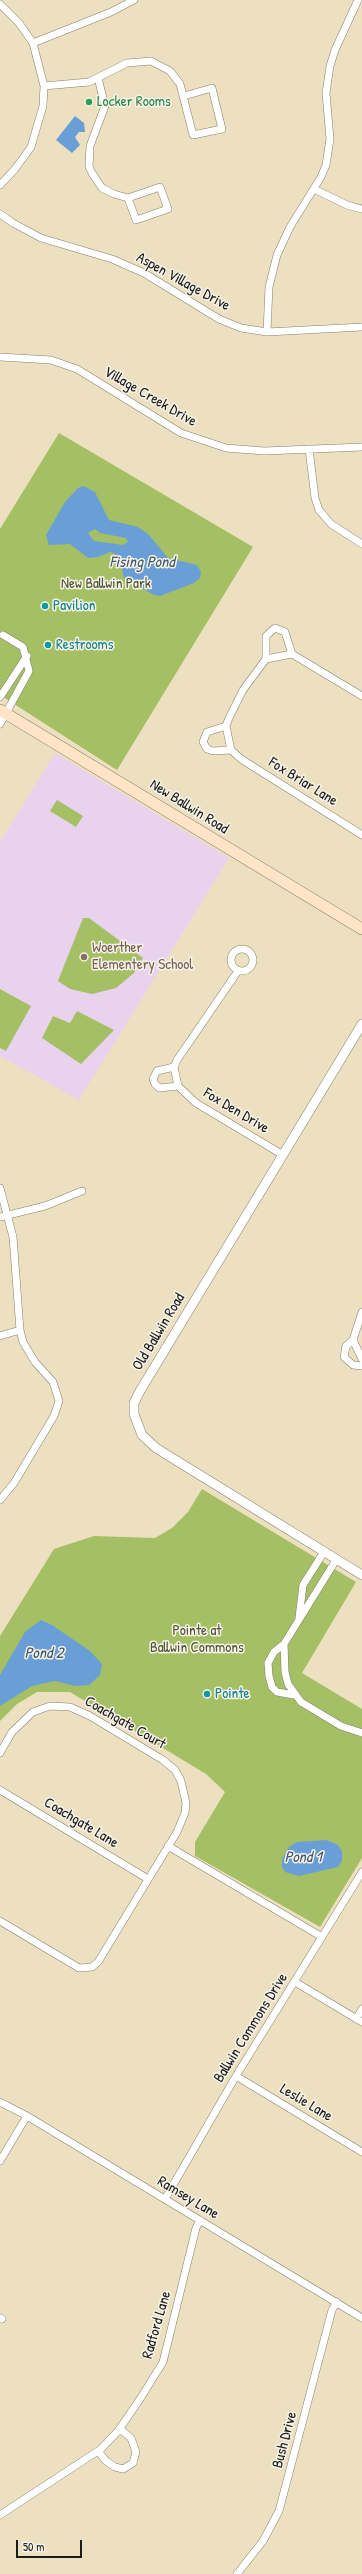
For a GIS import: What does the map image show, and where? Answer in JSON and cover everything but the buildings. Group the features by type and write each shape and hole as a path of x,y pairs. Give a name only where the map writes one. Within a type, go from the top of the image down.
{"main road":[{"name":"New Ballwin Road","path":"3,712 362,929"}],"street":[{"path":"33,42 111,12 134,0"},
{"path":"267,332 269,287 276,255 290,227 314,189 326,165 330,139 326,93 330,66 358,0"},
{"path":"0,4 19,22 33,42 39,58 44,86 43,106 34,140 15,169 0,185"},
{"path":"44,86 80,84 98,78 127,63 151,61 170,71 180,84 194,135 222,129 212,88 184,96"},
{"path":"98,78 105,106 90,146 89,166 102,188 114,194 128,198 160,187 168,209 136,220 128,198"},
{"path":"314,189 347,206 362,209"},
{"name":"Aspen Village Drive","path":"0,214 40,238 112,259 144,273 233,325 267,332 362,327"},
{"name":"Village Creek Drive","path":"0,357 51,360 77,369 181,432 213,444 252,451 362,447"},
{"path":"309,449 315,498 319,510 331,524 362,544"},
{"path":"226,726 207,732 204,735 203,742 206,748 212,752 231,750 226,726 239,696 266,659 266,636 275,628 285,632 292,654 362,696"},
{"path":"0,724 3,712 27,676 29,664 23,647 3,635"},
{"path":"266,659 292,654"},
{"path":"0,697 27,656"},
{"name":"Fox Briar Lane","path":"231,750 241,759 362,835"},
{"path":"174,1067 157,1071 153,1080 159,1088 178,1086 174,1067 190,1037 238,971"},
{"name":"Old Ballwin Road","path":"362,1024 134,1403 136,1425 142,1435 156,1448 362,1575"},
{"name":"Fox Den Drive","path":"178,1086 196,1103 283,1155"},
{"path":"0,1188 8,1215 15,1259 20,1330 28,1352 56,1388 60,1401 54,1416 14,1483 0,1500"},
{"path":"0,1217 45,1206 82,1191"},
{"path":"362,1312 353,1340 346,1346 344,1357 353,1365 362,1366"},
{"path":"0,1336 20,1330"},
{"path":"353,1340 362,1359"},
{"path":"299,1620 304,1585 324,1552"},
{"path":"294,1695 277,1692 272,1687 268,1663 274,1652 284,1644 336,1560"},
{"path":"284,1644 285,1672 294,1695 301,1702 341,1726 362,1734"},
{"name":"Coachgate Court","path":"0,1753 12,1732 32,1712 60,1704 90,1716 163,1760 175,1770 184,1791 185,1813 168,1846 98,1962 86,1969 79,1968 0,1921"},
{"name":"Coachgate Lane","path":"0,1790 148,1879"},
{"path":"168,1846 322,1937"},
{"name":"Ballwin Commons Drive","path":"164,2199 236,2076 362,1872"},
{"path":"295,1982 359,2021 362,2009"},
{"name":"Leslie Lane","path":"236,2076 362,2152"},
{"name":"Ramsey Lane","path":"0,2102 27,2116 362,2318"},
{"path":"0,2161 27,2116"},
{"name":"Radford Lane","path":"0,2515 98,2451 120,2429 163,2362 196,2228 200,2220"},
{"name":"Bush Drive","path":"237,2574 263,2541 279,2510 332,2310 337,2302"},
{"path":"98,2451 106,2461 115,2467 123,2469 133,2463 136,2452 131,2438 120,2429"}],"shaded area":[{"name":"Woerther Elementery School","path":"55,753 229,858 79,1100 0,1056 0,842"}],"green space":[{"name":"New Ballwin Park","path":"59,433 253,547 117,770 0,695 0,529"},
{"path":"57,800 83,816 76,827 50,811"},
{"path":"83,918 89,918 143,958 134,973 116,988 92,994 70,989 58,981"},
{"path":"0,989 31,1006 6,1051 0,1048"},
{"path":"77,1011 114,1030 81,1064 42,1038 53,1016 70,1023"},
{"name":"Pointe at Ballwin Commons","path":"202,1489 356,1582 302,1673 362,1709 362,1858 320,1927 195,1856 195,1842 225,1792 206,1774 70,1692 37,1692 17,1704 0,1721 0,1636 54,1549 94,1536 155,1538 172,1528 188,1512"}],"water":[{"path":"75,116 84,123 85,132 79,132 75,137 80,145 72,153 56,140"},
{"name":"Fising Pond","path":"84,486 95,492 109,520 138,527 149,535 168,558 197,565 201,572 200,578 194,583 160,596 154,595 124,578 119,558 114,553 110,552 98,557 88,558 70,544 49,545 46,535 65,502 78,488","holes":["95,529 100,533 126,538 128,542 123,545 94,541 88,533"]},
{"name":"Pond 2","path":"41,1620 52,1625 90,1651 102,1664 100,1675 89,1685 75,1686 55,1681 32,1686 0,1706 0,1675 25,1632"},
{"name":"Pond 1","path":"327,1840 338,1845 342,1851 342,1861 338,1867 299,1876 285,1872 282,1866 282,1859 289,1847 297,1842"}],"place":[{"name":"Locker Rooms","path":"89,102"},
{"name":"Pavilion","path":"45,606"},
{"name":"Restrooms","path":"48,645"},
{"name":"Woerther Elementery School","path":"84,957"},
{"name":"Pointe","path":"207,1694"}]}
